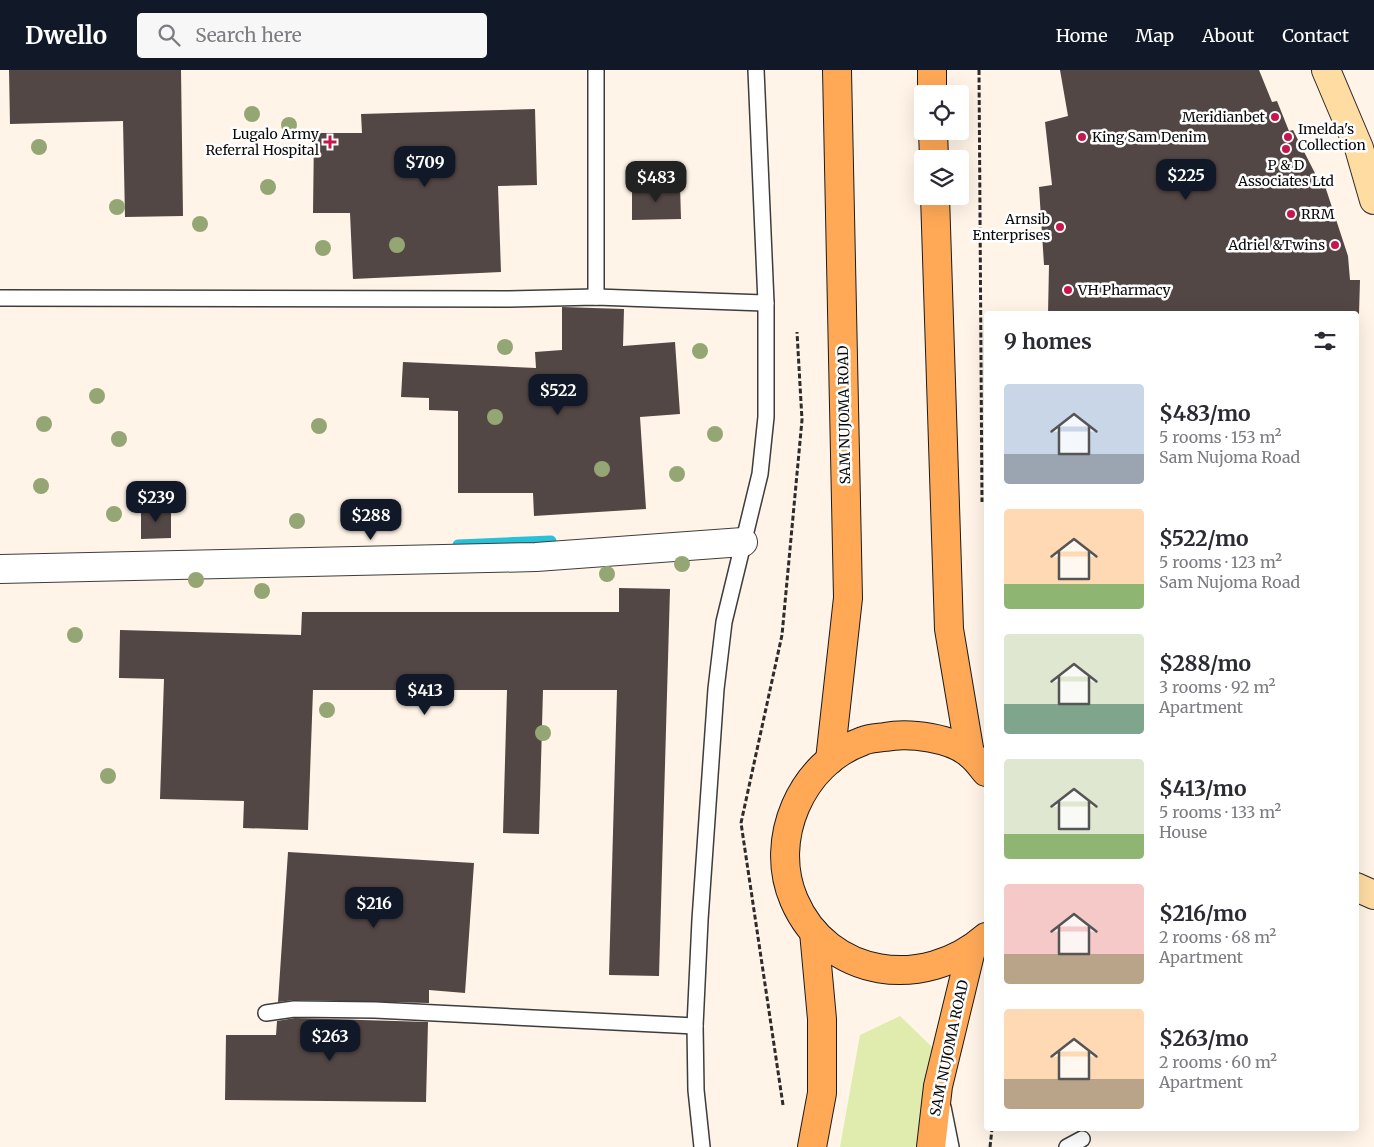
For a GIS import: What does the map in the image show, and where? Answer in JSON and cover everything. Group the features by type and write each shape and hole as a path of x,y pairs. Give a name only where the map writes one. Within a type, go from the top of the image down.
{"main road":[{"name":"SAM NUJOMA ROAD","path":"830,760 848,598 837,70"},
{"path":"932,70 932,85"},
{"path":"935,205 949,620 978,763"},
{"path":"978,763 936,738 899,734 862,741 830,760 803,788 788,824 785,862 794,900 814,932 840,954 872,968 906,972 940,966 978,944"},
{"path":"812,1147 822,1093 822,1019 814,932"},
{"name":"SAM NUJOMA ROAD","path":"931,1147 938,1086 978,944"}],"street":[{"path":"1326,70 1358,148 1374,200"},
{"path":"0,569 536,557 743,542"},
{"path":"1359,888 1374,895"}],"lane":[{"path":"596,70 596,297"},
{"path":"702,1147 696,1090 695,1026 700,920 716,689 724,622 760,474 766,417 766,302 756,70"},
{"path":"0,298 509,299 596,297 766,302"},
{"path":"266,1013 294,1010 375,1010 695,1026"},
{"path":"938,1086 951,1147"},
{"path":"1067,1147 1082,1139"}],"path":[{"path":"979,70 982,508"},
{"path":"784,1113 741,823 782,635 802,420 796,322"},
{"path":"990,1147 992,1131"}],"green space":[{"path":"900,1016 934,1049 917,1147 840,1147 860,1035"}],"building":[{"path":"9,70 181,70 183,216 125,217 123,121 10,124"},
{"path":"1060,70 1259,70 1272,102 1277,101 1289,131 1293,130 1322,187 1325,186 1348,256 1350,280 1360,280 1359,314 1359,311 1048,311 1049,265 1044,265 1039,187 1052,185 1045,122 1068,116"},
{"path":"535,109 537,185 498,186 501,272 353,279 350,213 313,213 314,133 362,133 361,114"},
{"path":"680,185 681,219 632,220 632,186"},
{"path":"562,307 624,309 623,346 675,342 680,414 640,417 646,509 534,516 533,493 458,493 458,411 429,410 429,398 401,397 403,362 536,368 535,352 562,350"},
{"path":"171,507 171,538 141,539 141,508"},
{"path":"619,588 670,589 659,976 609,975 617,690 543,690 539,834 503,833 507,690 313,690 308,830 243,828 244,801 160,799 164,679 119,678 120,630 301,635 302,612 619,612"},
{"path":"288,852 474,863 465,993 429,990 429,1003 294,1000 278,1002"},
{"path":"295,1018 428,1022 426,1102 225,1100 226,1035 276,1035 277,1021"}],"waterway":[{"path":"458,545 551,541"}],"place":[{"name":"Meridianbet","path":"1275,117"},
{"name":"King Sam Denim","path":"1082,137"},
{"name":"Imelda's Collection","path":"1288,137"},
{"name":"Lugalo Army Referral Hospital","path":"330,142"},
{"name":"P & D Associates Ltd","path":"1286,149"},
{"name":"RRM","path":"1291,214"},
{"name":"Arnsib Enterprises","path":"1060,227"},
{"name":"Adriel &Twins","path":"1335,245"},
{"name":"VH Pharmacy","path":"1068,290"}]}
